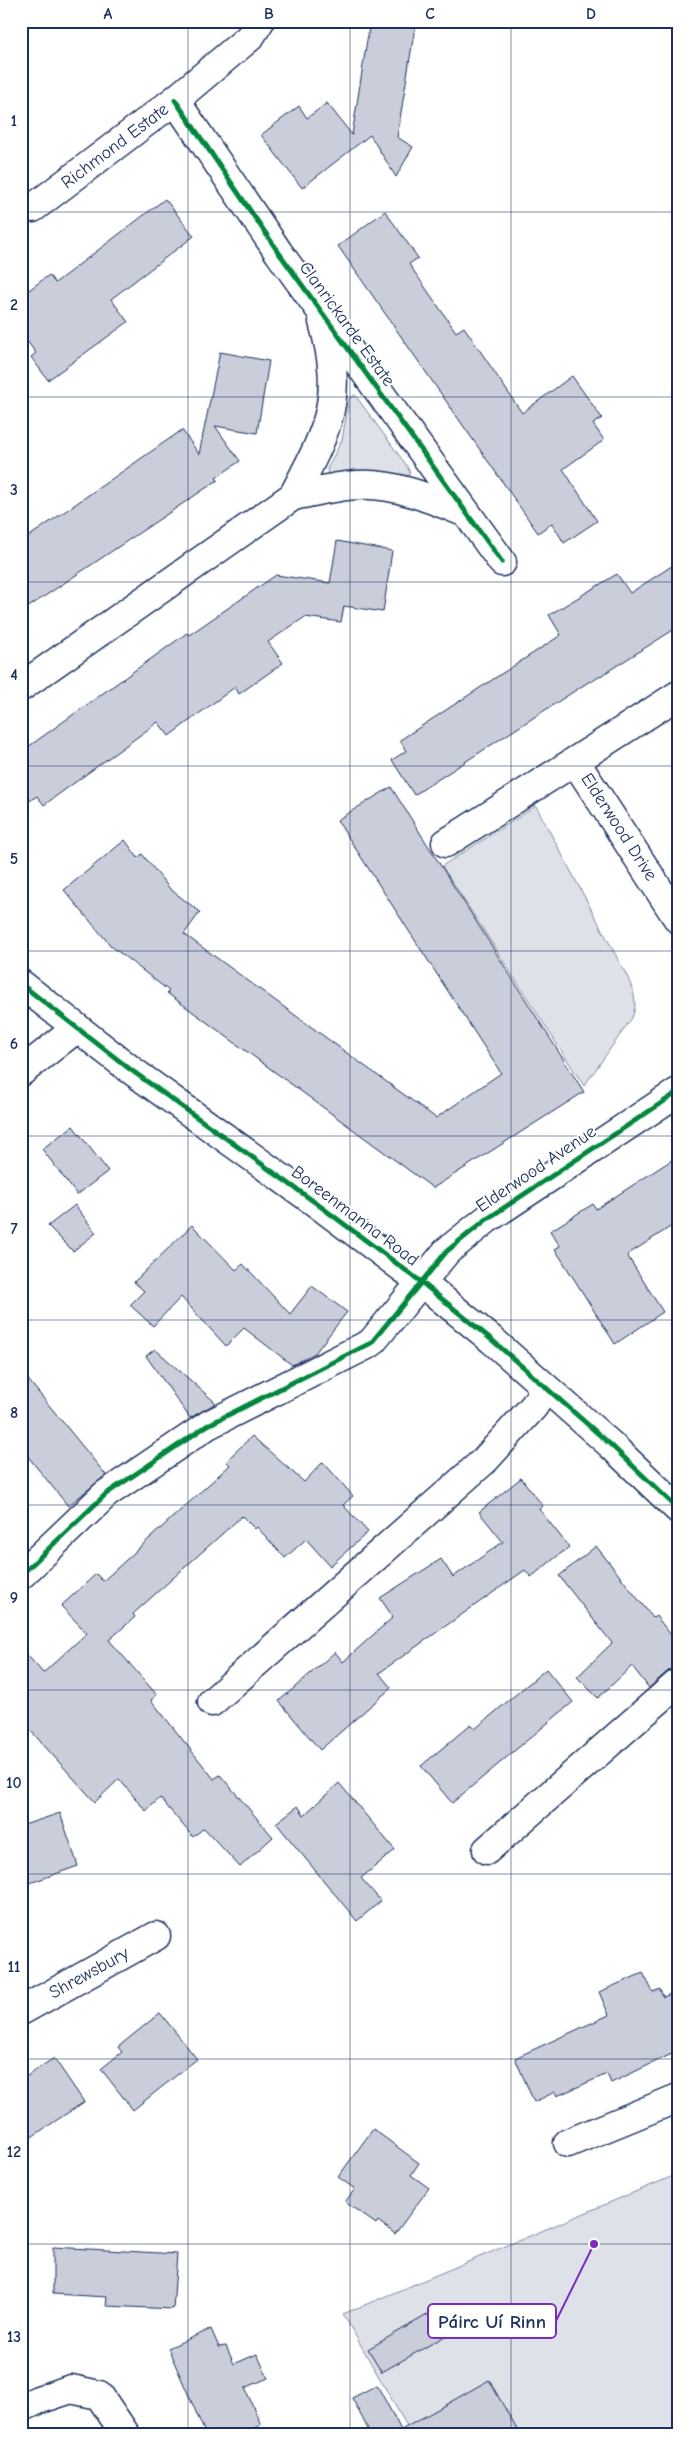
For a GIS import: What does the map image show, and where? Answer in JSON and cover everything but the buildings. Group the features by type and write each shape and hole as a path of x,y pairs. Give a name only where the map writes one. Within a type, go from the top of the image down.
{"street":[{"name":"Richmond Estate","path":"33,208 175,100 250,37 260,21"},
{"name":"Clanrickarde Estate","path":"175,100 320,310 502,562"},
{"name":"Clanrickarde Estate","path":"293,496 321,439 334,394 329,342 320,310"},
{"name":"Clanrickarde Estate","path":"21,687 293,496 341,487 375,486 418,494 466,513"},
{"name":"Elderwood Drive","path":"446,842 678,695"},
{"name":"Elderwood Drive","path":"575,760 678,919"},
{"name":"Boreenmanna Road","path":"21,984 144,1080 316,1203 420,1281 612,1445 678,1509"},
{"path":"21,1072 77,1028"},
{"name":"Elderwood Avenue","path":"21,1576 106,1494 208,1425 371,1342 446,1250 487,1219 678,1092"},
{"path":"212,1702 485,1460 534,1406 546,1388"},
{"path":"487,1850 678,1683"},
{"name":"Shrewsbury","path":"21,2011 156,1936"},
{"path":"568,2143 678,2098"},
{"path":"21,2408 38,2400 72,2389 99,2395 126,2435"}],"shaded area":[{"path":"355,395 407,466 410,473 406,478 365,471 335,475 328,474 327,469 342,440 349,399"},
{"path":"536,806 628,978 634,998 635,1008 632,1018 584,1086 442,866"},
{"path":"678,2174 678,2435 412,2435 343,2314"}],"cycle path":[{"path":"175,100 279,253 502,562"},
{"path":"21,984 131,1070 316,1203 420,1281 492,1340 611,1445 678,1509"},
{"path":"21,1575 106,1494 208,1425 371,1343 447,1251 487,1219 678,1092"}],"place":[{"name":"Páirc Uí Rinn","path":"594,2244"}]}
